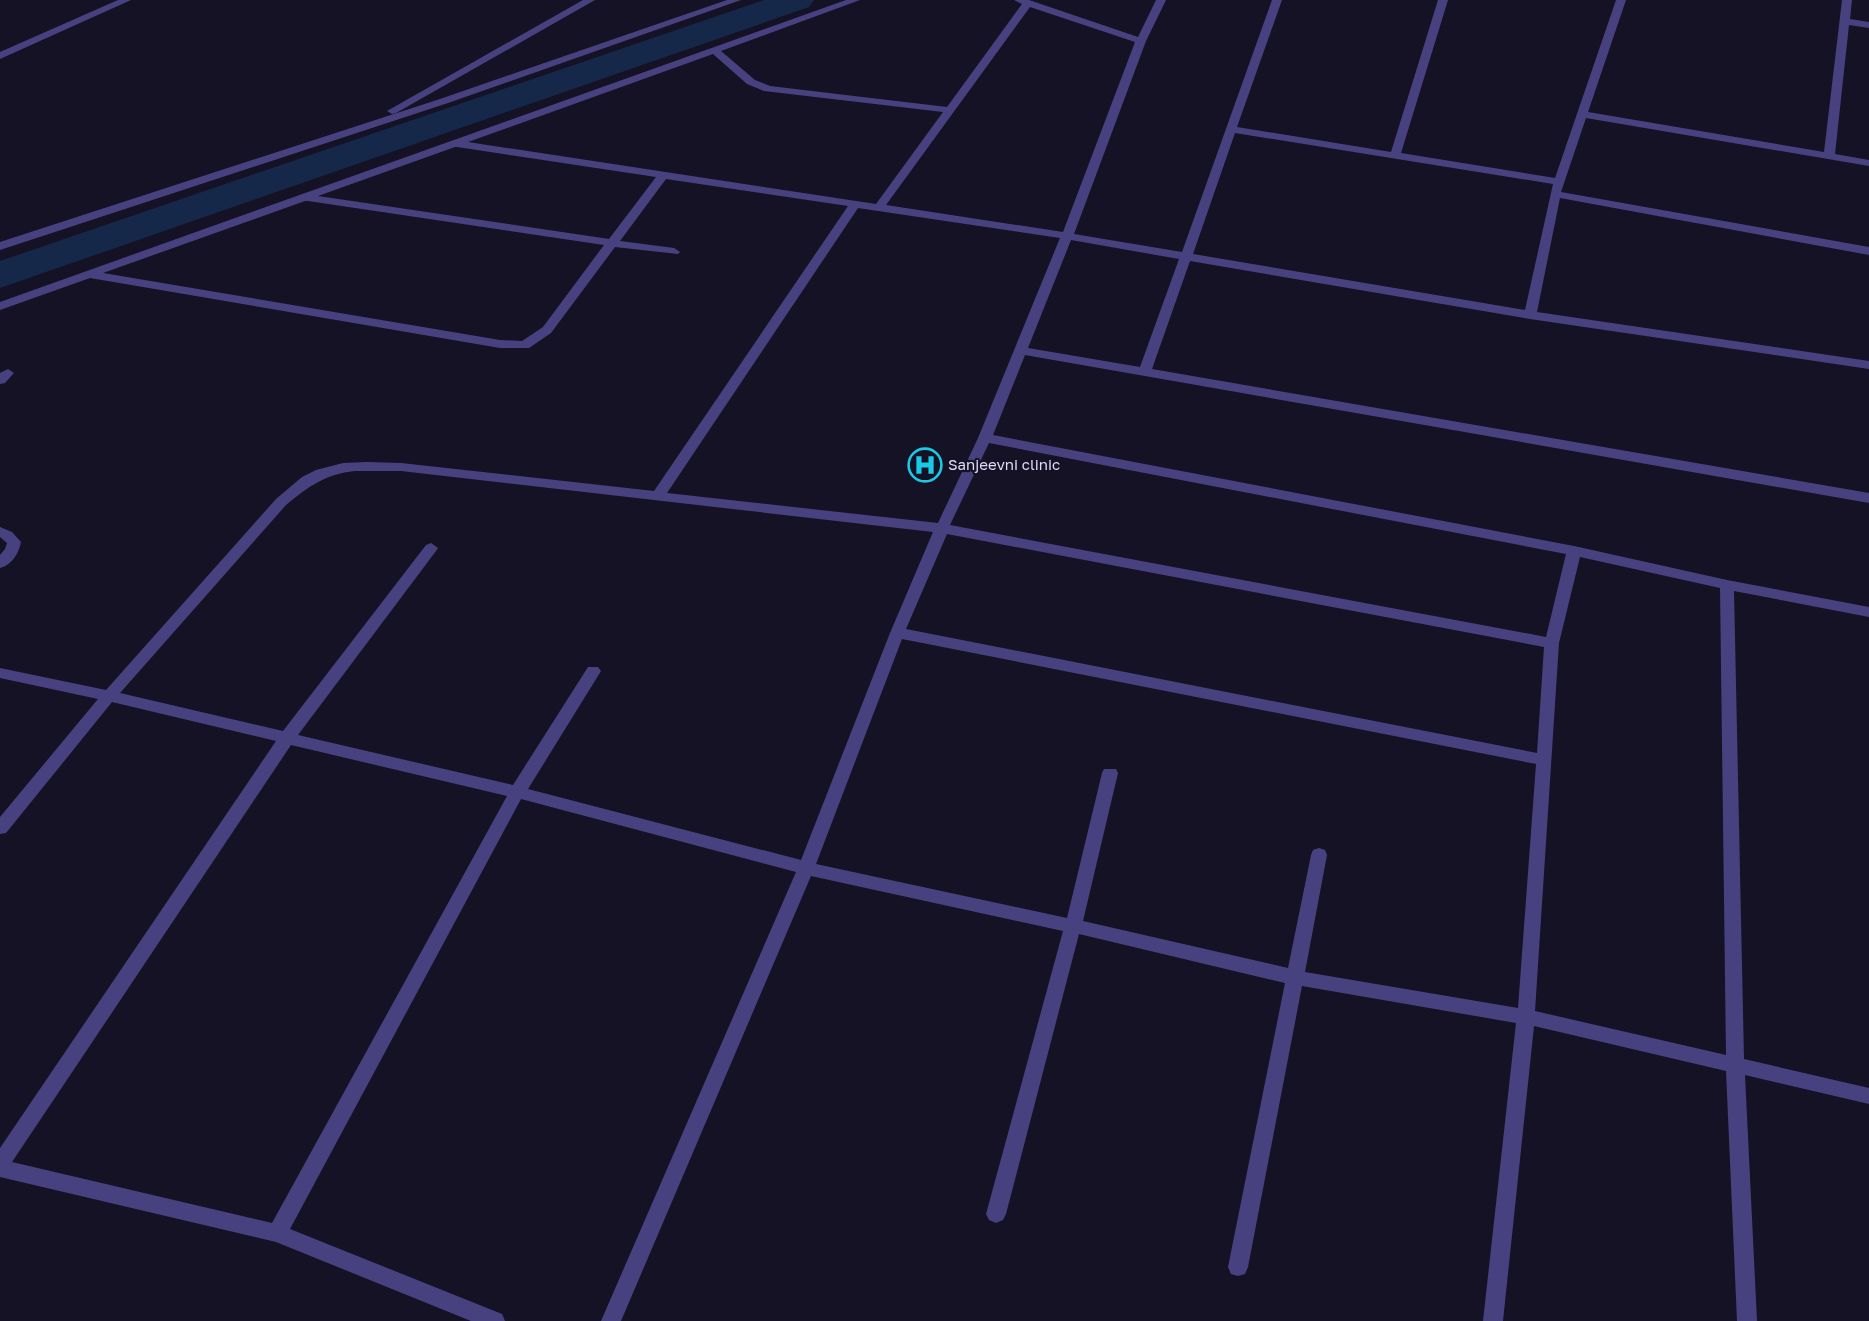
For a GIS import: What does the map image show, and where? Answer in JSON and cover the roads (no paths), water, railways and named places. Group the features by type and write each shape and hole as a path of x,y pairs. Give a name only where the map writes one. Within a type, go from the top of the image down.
{"street":[{"path":"0,56 126,0"},
{"path":"364,127 590,0"},
{"path":"0,246 364,127 736,0"},
{"path":"0,306 458,144 855,0"},
{"path":"611,1321 806,868 897,633 942,528 985,438 1067,236 1141,41 1161,0"},
{"path":"1145,372 1277,0"},
{"path":"1395,156 1443,0"},
{"path":"1530,315 1557,188 1621,0"},
{"path":"1829,156 1847,0"},
{"path":"879,207 1023,2 1141,41"},
{"path":"1845,21 1869,25"},
{"path":"715,51 751,82 768,89 949,110"},
{"path":"1582,114 1869,163"},
{"path":"1231,129 1395,156 1869,250"},
{"path":"458,144 1067,236 1185,258 1530,315 1869,365"},
{"path":"89,275 515,346 525,345 547,330 663,174"},
{"path":"305,198 674,252"},
{"path":"658,496 856,203"},
{"path":"1020,350 1869,498"},
{"path":"985,438 1574,551 1727,585 1869,612"},
{"path":"0,828 109,696 281,502 312,478 360,466 401,467 942,528 1552,643"},
{"path":"0,532 8,535 14,542 12,551 0,563"},
{"path":"431,549 286,739 0,1166 277,1233 495,1321"},
{"path":"1493,1321 1526,1017 1552,643 1574,551"},
{"path":"1727,585 1735,1065 1747,1321"},
{"path":"897,633 1544,760"},
{"path":"277,1233 517,792 593,671"},
{"path":"0,673 109,696 517,792 806,868 1293,977 1526,1017 1869,1096"},
{"path":"996,1214 1073,926 1110,773"},
{"path":"1238,1267 1293,977 1319,855"}],"waterway":[{"path":"0,275 797,0"}],"place":[{"name":"Sanjeevni clinic","path":"925,465"}]}
